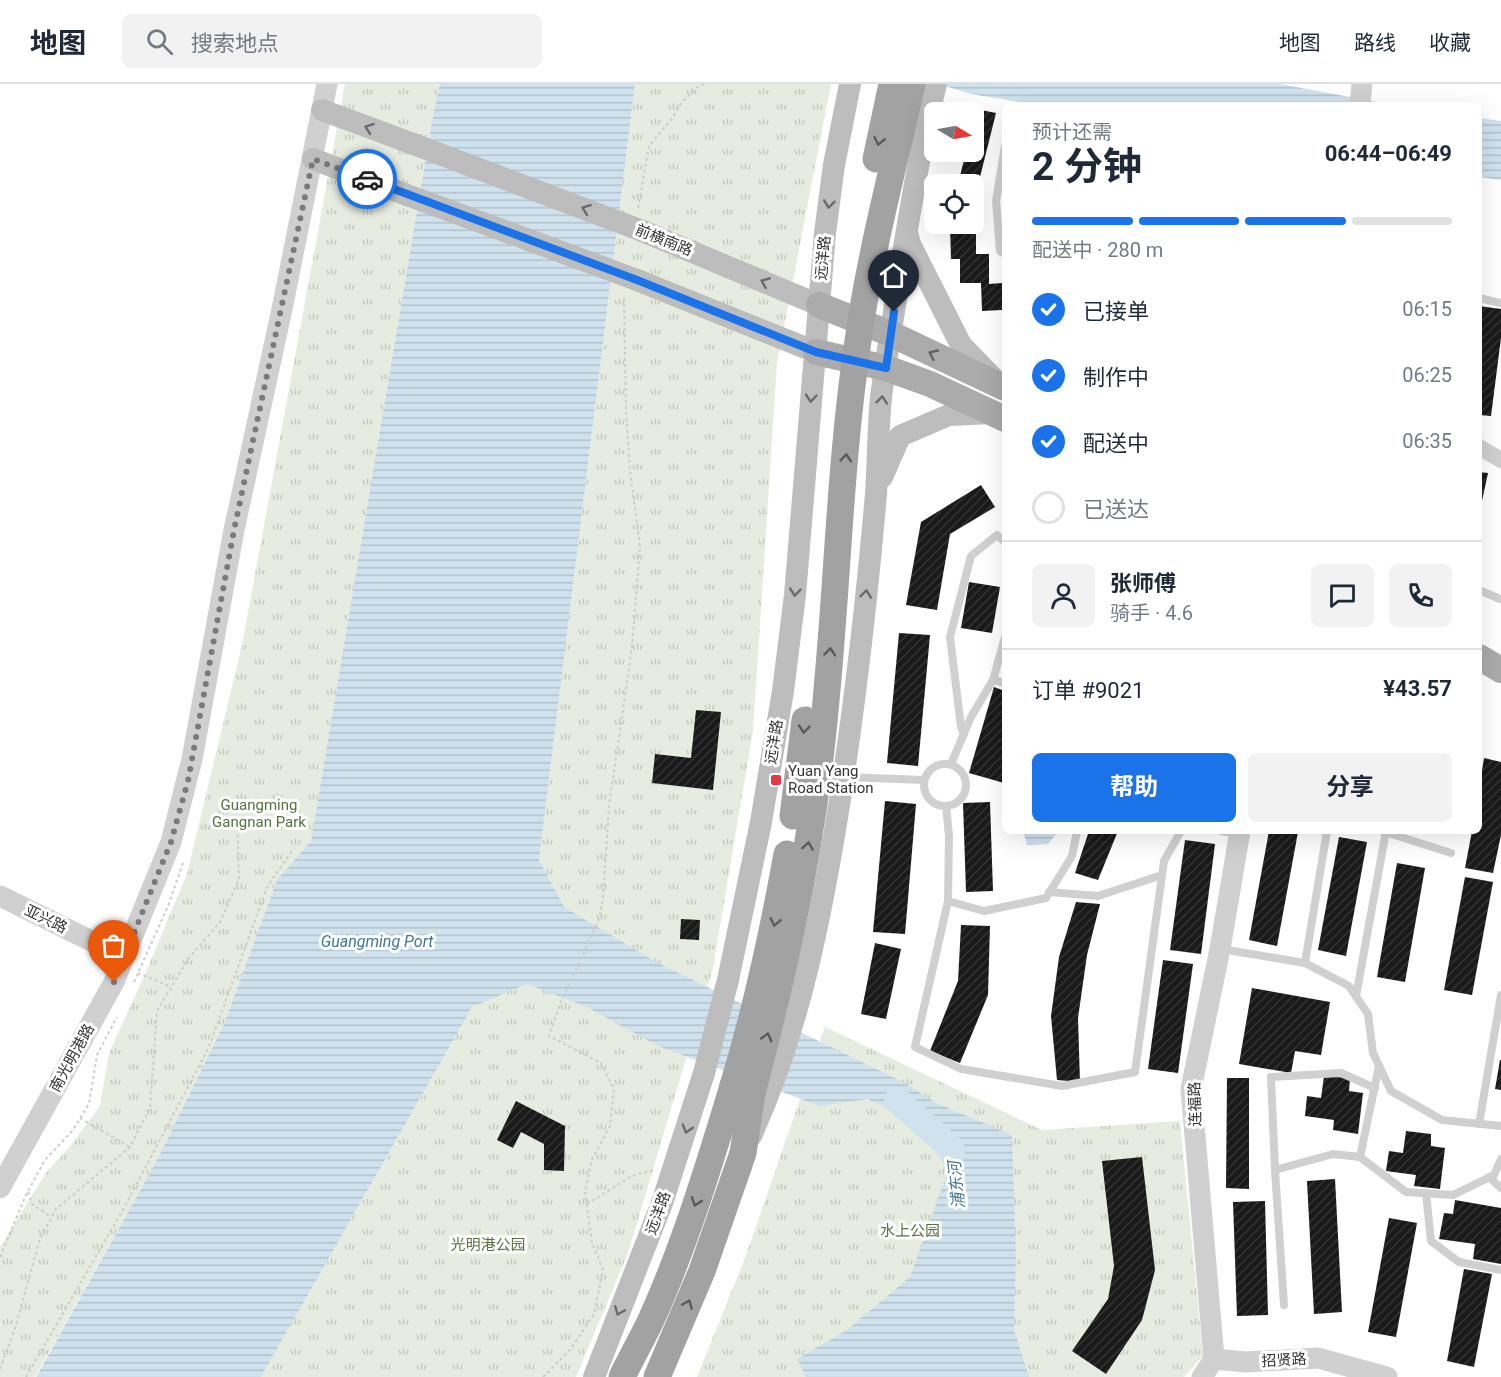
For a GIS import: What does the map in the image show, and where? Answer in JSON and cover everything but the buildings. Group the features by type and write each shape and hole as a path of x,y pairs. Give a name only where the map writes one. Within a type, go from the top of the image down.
{"highway":[{"path":"657,1377 702,1271 743,1153 752,1092 760,988 777,914 790,837 808,690 839,337 892,84"},
{"path":"622,1377 651,1319 706,1172 752,1092 781,982 808,843 823,732 848,424 858,341 872,262 926,90"}],"main road":[{"name":"远洋路","path":"594,1377 662,1203 704,1073 728,980 761,822 787,662 795,595 830,192 850,84"},
{"path":"752,1092 799,1004 811,961 823,899 858,679 876,492 881,399 926,90"},
{"name":"前横南路","path":"322,110 638,224 819,305 891,334 1002,387"},
{"path":"313,159 631,285 816,352 886,368 930,384 999,416"},
{"name":"前横南路","path":"906,231 910,244 961,345 1002,387"},
{"path":"876,492 900,436 949,415 999,416"},
{"path":"1482,640 1501,650"},
{"path":"1482,659 1501,670"}],"street":[{"name":"南光明港路","path":"0,1188 114,982 171,842 188,781 234,530 327,84"},
{"path":"1360,102 1362,84"},
{"path":"1482,449 1501,460"},
{"name":"连福路","path":"1214,1359 1191,1089 1220,949 1233,834"},
{"name":"亚兴路","path":"0,896 124,957"},
{"name":"招贤路","path":"1214,1359 1246,1362 1318,1358 1388,1377"},
{"path":"1202,1377 1214,1359"}],"lane":[{"path":"1002,164 996,201 1000,251 1002,252"},
{"path":"1482,299 1501,303"},
{"path":"964,734 961,727 950,637 971,556 997,535 1002,539"},
{"path":"1482,591 1501,597"},
{"path":"951,764 993,680 1002,648"},
{"path":"993,680 1002,682"},
{"path":"951,764 962,772 966,784 963,796 946,806 939,805 928,798 923,786 924,780 927,773 937,765 951,764"},
{"path":"844,777 924,780"},
{"path":"946,806 949,836 948,901 915,1047 961,1069 1062,1086 1134,1072 1164,861 1179,834"},
{"path":"948,901 984,911 1046,898 1072,856 1076,834"},
{"path":"1305,963 1326,834"},
{"path":"1356,996 1383,834"},
{"path":"1393,834 1451,853"},
{"path":"1049,892 1098,896 1162,875"},
{"path":"1220,949 1305,963 1349,986 1368,1014 1373,1053 1391,1091 1442,1120 1501,1126"},
{"path":"1479,1124 1501,995"},
{"path":"1360,1157 1379,1066"},
{"path":"1284,1305 1271,1077 1341,1073 1375,1088"},
{"path":"1275,1170 1333,1154 1360,1157 1406,1192 1453,1195 1494,1175 1501,1159"},
{"path":"1489,1177 1501,1188"},
{"path":"1426,1193 1431,1241 1459,1262 1501,1270"}],"path":[{"path":"638,224 649,146 671,120 682,102 696,88 704,84"},
{"path":"543,1377 570,1350 594,1314 603,1270 592,1243 585,1191 592,1159 610,1126 614,1089 601,1062 549,1036 561,1002 598,919 603,898 609,806 632,647 640,546 630,471 626,411 631,285"},
{"path":"0,1369 15,1328 40,1239 51,1217 56,1209 130,1147 150,1108 157,1011 188,959 220,921 239,879 237,809"},
{"path":"26,1377 124,1208 209,1047 267,887 294,848"},
{"path":"134,984 168,906 185,857"},
{"path":"124,957 139,974 171,987"},
{"path":"0,1257 28,1192 45,1160 73,1130 89,1104 97,1055 118,1014"},
{"path":"80,1118 130,1147"},
{"path":"586,1204 632,1176 654,1170"},
{"path":"28,1192 32,1204 51,1217"}],"green space":[{"name":"Guangming Gangnan Park","path":"345,84 440,84 311,841 277,880 224,1024 157,1160 35,1377 0,1377 0,1247 46,1173 71,1145 100,1106 109,1053 187,874 242,645"},
{"name":"光明港公园","path":"635,84 831,84 777,363 753,731 713,968 628,1253 576,1377 261,1377 472,1007 539,860"},
{"name":"水上公园","path":"825,1027 1042,1130 1180,1121 1203,1356 1184,1377 697,1377 745,1258"}],"water":[{"name":"Guangming Port","path":"440,84 635,84 539,860 564,907 656,962 903,1082 936,1103 1012,1135 1016,1257 1014,1330 1029,1377 806,1377 797,1359 847,1330 910,1277 947,1173 928,1126 867,1099 820,1106 658,1046 587,1007 527,984 472,1007 261,1377 36,1377 157,1160 224,1024 277,880 311,841"},
{"path":"938,84 1280,84 1377,102 1019,102 971,94"},
{"path":"1482,118 1501,121 1501,180 1482,177"},
{"path":"1024,834 1056,834 1048,844 1027,845"}],"waterway":[{"name":"浦东河","path":"897,1100 952,1149 952,1152"}],"way so far":[{"path":"114,982 171,842 188,781 244,480 313,159 367,179"}],"place":[{"name":"Yuan Yang Road Station","path":"776,780"}],"route":[{"path":"367,179 637,280 816,352 886,368 894,312"}]}
